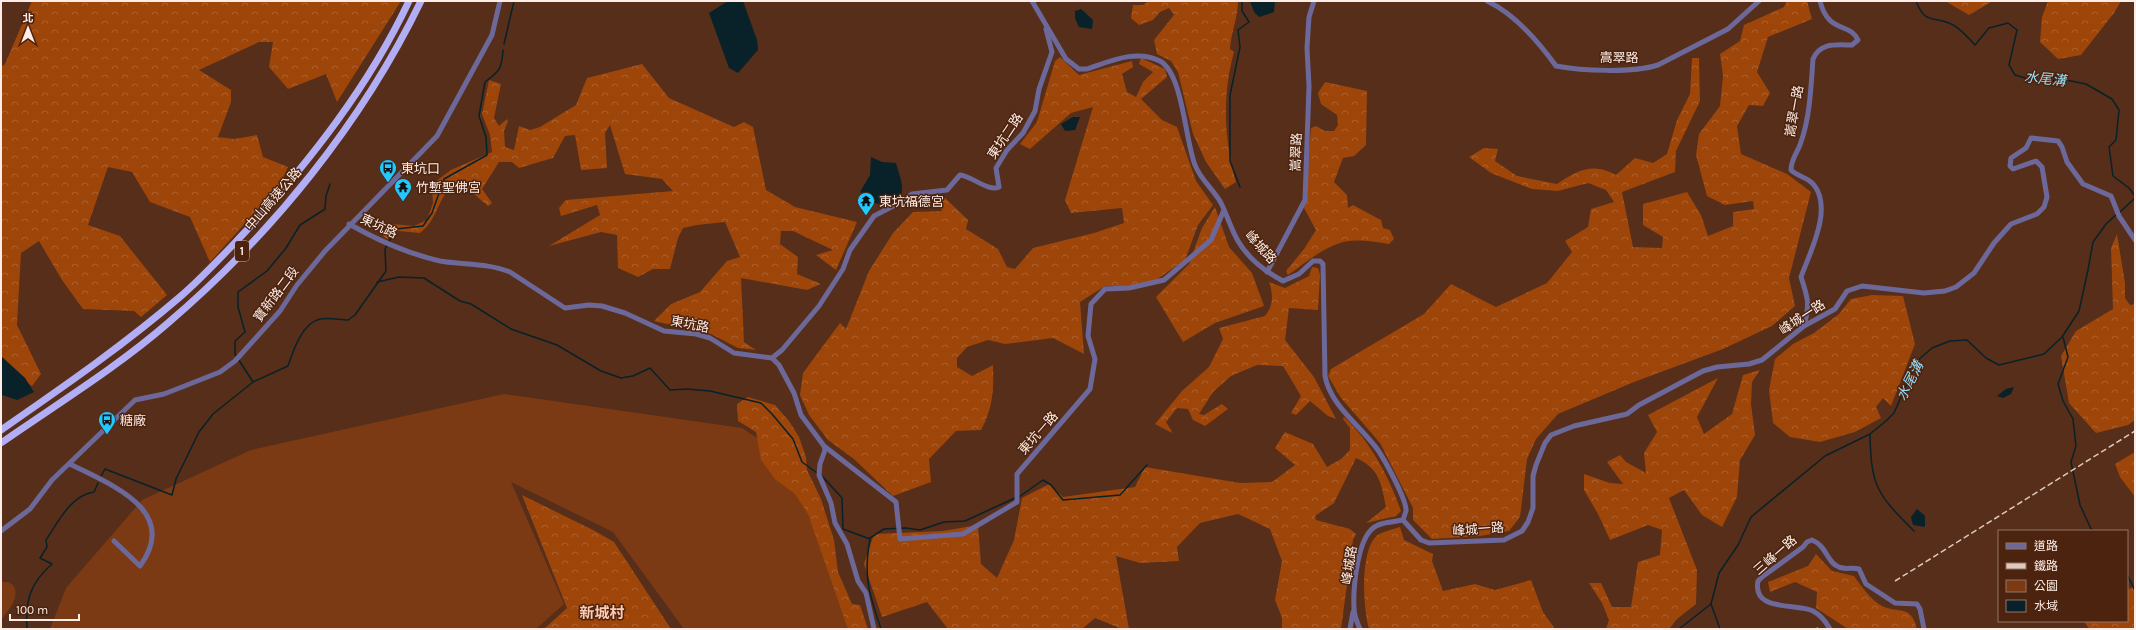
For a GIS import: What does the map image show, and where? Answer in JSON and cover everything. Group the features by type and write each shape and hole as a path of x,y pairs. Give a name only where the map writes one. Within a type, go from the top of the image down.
{"highway":[{"name":"中山高速公路","path":"1,430 118,348 204,275 278,196 336,123 361,87 409,1"},
{"name":"中山高速公路","path":"1,443 97,376 167,324 196,298 258,235 315,169 351,119 375,82 422,1"}],"street":[{"name":"寶新路二段","path":"1,531 30,509 52,480 70,464 116,416 135,400 164,394 182,387 220,372 234,361 280,311 308,271 349,224 436,136 492,35 500,1"},
{"name":"峰城路","path":"1032,1 1066,59 1080,69 1087,69 1133,55 1142,55 1160,62 1173,74 1195,168 1220,202 1239,243 1267,272 1283,281 1299,274 1314,261 1320,261 1323,264 1325,376 1327,386 1348,416 1378,450 1404,501 1406,511 1403,520 1380,524 1371,529 1364,540 1359,561 1354,609 1356,621 1360,629"},
{"name":"嵩翠路","path":"1267,272 1305,200 1309,86 1309,17 1314,1"},
{"name":"嵩翠路","path":"1487,1 1503,8 1543,48 1556,66 1569,68 1632,69 1647,68 1658,65 1728,29 1759,1"},
{"name":"嵩翠一路","path":"1804,326 1809,305 1808,296 1801,277 1809,260 1816,233 1822,220 1821,204 1819,192 1814,185 1806,178 1796,175 1791,170 1791,164 1801,142 1806,120 1815,53 1832,44 1852,45 1858,40 1855,35 1829,21 1824,14 1820,1"},
{"name":"東坑二路","path":"772,358 782,350 819,306 843,269 850,250 874,216 899,203 912,194 947,190 960,175 967,176 990,188 999,187 996,168 1007,150 1023,133 1029,124 1035,111 1039,89 1049,64 1052,52 1044,23"},
{"name":"峰城一路","path":"1403,520 1421,540 1429,543 1504,540 1513,537 1522,531 1528,522 1533,508 1533,476 1545,443 1551,435 1574,426 1627,414 1639,405 1704,371 1717,367 1749,364 1762,360 1804,326 1835,309 1842,295 1854,287 1862,286 1935,293 1956,287 1974,273 2003,232 2017,220 2037,214 2044,207 2047,197 2042,167 2036,161 2013,169 2010,166 2011,158 2026,148 2031,138 2058,141 2062,147 2067,162 2076,176 2083,184 2106,193 2113,200 2119,216 2135,240"},
{"name":"東坑一路","path":"824,446 896,502 900,539 963,534 1017,502 1017,474 1090,389 1095,359 1088,336 1091,304 1105,289 1129,288 1164,280 1211,240 1224,210"},
{"name":"東坑路","path":"349,224 385,242 439,260 500,268 510,272 565,308 589,305 602,306 625,312 664,331 696,334 710,338 734,353 772,358"},
{"path":"772,358 779,365 794,393 801,415 824,446 825,450 820,464 819,475 832,503 835,523 847,544 858,581 866,593 874,629"},
{"path":"70,464 124,492 140,506 151,522 153,532 148,555 140,566 114,542"},
{"name":"三峰一路","path":"1830,629 1825,621 1813,611 1804,608 1782,606 1766,601 1761,598 1758,592 1758,581 1762,577 1803,547 1807,542 1812,540 1823,547 1834,564 1840,568 1859,569 1866,584 1895,603 1917,604 1920,609 1924,629"},
{"path":"1350,629 1354,609"}],"green space":[{"path":"32,1 401,1 337,102 326,74 288,89 269,67 273,42 259,42 199,70 231,90 231,102 218,137 234,139 257,135 263,157 288,167 279,186 210,262 190,217 150,202 132,172 108,167 88,225 120,236 167,295 141,317 134,311 83,309 62,280 39,241 21,253 17,325 41,374 32,386 1,365 1,67 5,64"},
{"path":"1149,1 1238,1 1230,49 1234,52 1230,68 1226,101 1229,150 1236,182 1225,189 1206,162 1193,134 1178,72 1171,61 1157,54 1154,40 1174,15 1169,8 1160,12 1153,20 1139,25 1131,18 1133,5 1143,5"},
{"path":"1787,1 1807,1 1812,19 1768,37 1757,72 1770,93 1763,106 1749,105 1737,126 1741,154 1787,174 1811,192 1789,278 1795,306 1772,326 1723,349 1634,382 1558,414 1536,439 1527,459 1520,517 1509,531 1480,536 1432,539 1413,520 1413,508 1380,443 1341,398 1328,376 1331,369 1424,314 1451,284 1496,307 1547,283 1572,252 1565,241 1588,227 1591,209 1614,202 1606,190 1588,183 1558,191 1532,189 1491,173 1469,157 1484,148 1498,149 1495,161 1517,176 1557,184 1585,169 1600,169 1616,175 1635,158 1653,163 1667,154 1677,120 1690,94 1692,58 1699,58 1700,101 1676,151 1675,172 1622,192 1633,247 1662,248 1663,237 1643,225 1643,204 1687,192 1701,215 1708,236 1733,226 1733,212 1754,209 1753,201 1725,205 1707,196 1696,155 1699,134 1720,106 1723,76 1720,54 1740,41 1744,25 1784,7"},
{"path":"1945,1 2004,1 1991,2 1969,15"},
{"path":"2048,1 2121,1 2114,13 2081,55 2058,59 2040,42 2042,17"},
{"path":"1060,57 1079,75 1132,61 1133,67 1122,74 1127,92 1136,97 1143,82 1153,72 1139,64 1141,58 1165,69 1167,77 1141,99 1162,120 1177,127 1196,181 1213,205 1198,225 1185,260 1153,282 1128,286 1105,286 1080,302 1084,354 1053,338 1005,344 988,340 967,347 957,358 957,367 972,376 993,365 992,398 985,422 981,430 956,431 929,459 931,482 893,496 854,459 828,440 809,415 800,395 803,373 840,323 846,329 869,271 893,233 913,212 942,211 934,197 942,195 968,220 966,229 998,249 1007,267 1015,269 1033,248 1094,233 1124,223 1122,208 1071,213 1065,200 1093,107 1071,113 1030,149 1020,144 1037,122 1055,61"},
{"path":"642,64 669,98 734,127 744,122 753,127 766,190 795,207 857,222 836,270 816,255 833,250 793,231 781,231 780,244 798,257 797,274 821,284 807,290 741,278 744,342 756,350 738,348 711,334 654,321 671,304 700,292 727,261 740,257 725,222 683,228 678,238 670,269 653,269 638,277 618,268 617,235 601,232 549,246 600,215 597,205 561,216 559,208 566,200 673,191 662,179 625,174 610,125 605,133 607,168 581,170 575,135 565,136 553,158 519,168 512,162 499,162 482,189 492,203 488,206 460,182 447,191 429,224 420,233 398,231 387,239 383,236 392,224 414,226 427,220 433,203 432,184 451,170 492,152 490,135 482,114 489,80 501,84 494,118 499,126 507,119 508,121 504,131 505,147 514,150 519,126 530,130 540,127 576,105 587,78"},
{"path":"1325,82 1367,91 1366,145 1354,156 1343,158 1334,182 1347,195 1348,208 1353,205 1381,220 1383,228 1390,230 1394,239 1389,244 1371,241 1340,243 1319,253 1288,275 1286,271 1304,249 1316,230 1304,208 1311,128 1316,126 1325,131 1334,131 1338,125 1337,115 1321,104 1318,93"},
{"path":"1215,207 1229,247 1252,273 1264,306 1215,323 1183,342 1156,297 1189,264 1202,228"},
{"path":"2117,234 2125,283 2125,298 2130,305 2135,304 2135,420 2128,425 2096,433 2069,403 2061,356 2076,331 2113,309 2111,248"},
{"path":"1312,267 1318,268 1320,275 1318,310 1289,308 1285,340 1314,377 1336,419 1328,416 1310,401 1296,415 1291,413 1301,396 1283,366 1257,365 1231,376 1213,392 1199,414 1204,415 1222,404 1228,409 1205,426 1193,420 1188,409 1177,408 1166,422 1172,433 1155,424 1182,391 1209,367 1223,339 1219,328 1265,316 1270,308 1272,299 1269,282 1285,288 1309,276"},
{"path":"1872,295 1903,296 1915,344 1891,406 1883,398 1876,407 1881,418 1855,432 1820,442 1790,437 1773,423 1769,390 1775,359 1793,344 1814,333 1839,314 1851,299"},
{"path":"1760,370 1752,382 1751,404 1755,435 1740,460 1737,497 1722,527 1702,515 1684,490 1669,498 1697,570 1696,604 1677,619 1669,629 1606,629 1609,620 1602,603 1589,583 1601,583 1612,607 1631,607 1638,562 1660,555 1662,530 1648,525 1610,540 1598,514 1584,490 1584,474 1610,483 1623,484 1607,462 1620,455 1626,462 1646,473 1644,453 1657,432 1648,415 1718,378 1697,417 1704,434 1732,414 1743,375"},
{"path":"504,394 742,428 793,462 856,629 684,629 613,532 511,482 564,604 536,629 50,629 66,588 142,500 251,450"},
{"path":"748,397 775,405 789,421 799,437 806,457 807,470 821,499 834,540 838,572 852,604 860,605 868,629 848,629 808,514 795,494 775,479 761,460 756,432 738,421 737,404"},
{"path":"1344,417 1363,437 1371,449 1391,485 1401,511 1396,516 1366,523 1386,507 1381,484 1375,472 1364,462 1356,458 1334,503 1315,516 1316,520 1350,529 1356,534 1353,540 1341,629 1282,629 1282,618 1275,600 1282,561 1270,529 1238,514 1200,523 1177,547 1179,561 1140,563 1116,556 1129,629 1122,629 1095,618 1082,629 948,629 927,602 882,617 864,564 874,534 943,531 978,525 981,564 997,578 1014,540 1022,498 1049,484 1063,497 1135,487 1145,467 1240,483 1272,482 1295,465 1275,448 1285,432 1313,444 1327,467 1341,459 1350,450 1350,428 1343,419"},
{"path":"2135,452 2135,497 2120,477 2115,464"},
{"path":"522,495 614,542 671,629 544,629 567,608"},
{"path":"1400,527 1404,540 1433,554 1432,561 1443,591 1475,584 1495,590 1531,580 1543,612 1555,629 1369,629 1364,594 1365,564 1368,552 1373,541 1379,534"},
{"path":"1816,554 1832,571 1854,576 1866,592 1882,606 1908,613 1914,621 1917,629 1848,629 1816,608 1817,592 1795,582 1770,592 1768,582 1808,566"},
{"path":"1,582 8,582 13,585 15,590 15,599 1,620"},
{"path":"2135,586 2135,629 2089,629 2085,622 2128,622 2128,590"}],"water":[{"path":"728,1 743,1 757,40 758,50 738,73 729,68 709,13"},
{"path":"1250,1 1275,1 1274,12 1259,17 1254,12"},
{"path":"1081,9 1093,20 1092,29 1079,27 1075,18 1075,11"},
{"path":"1073,117 1080,117 1075,130 1065,131 1061,124"},
{"path":"871,157 882,162 896,163 902,188 899,199 895,202 879,204 868,202 867,195 860,192 870,175"},
{"path":"1,356 25,378 34,392 17,400 2,395"},
{"path":"2014,387 2011,394 2003,398 1997,396 2006,389"},
{"path":"1917,509 1925,516 1925,527 1913,525 1911,517"}],"waterway":[{"path":"504,44 514,1"},
{"path":"1240,187 1230,161 1230,95 1240,47 1238,30 1249,22 1242,11 1242,1"},
{"name":"水尾溝","path":"1916,1 1922,13 1926,16 1953,25 1963,32 1975,45 1989,28 2008,23 2017,30 2009,65 2015,75 2036,81 2066,80 2086,84 2112,99 2119,110 2116,140 2109,147 2113,176 2129,188 2135,196"},
{"path":"101,476 105,469 172,495 176,479 199,432 213,414 253,382 288,366 299,338 308,326 323,318 348,320 355,315 386,271 385,249 396,229 423,226 432,213 444,179 487,155 486,137 479,116 485,82 499,69 502,61 503,50"},
{"path":"253,382 235,354 235,341 245,332 238,307 238,292 267,271 286,248 300,225 325,209 326,196 330,184"},
{"name":"水尾溝","path":"2120,212 2135,198"},
{"name":"水尾溝","path":"1679,629 1711,604 1719,573 1738,545 1751,517 1825,456 1870,434 1886,421 1894,413 1917,361 1932,348 1950,341 1967,340 1986,358 1999,365 2044,354 2062,337 2079,311 2093,242 2106,224 2117,214"},
{"path":"377,282 399,277 424,278 460,301 471,304 511,329 557,345 601,371 621,378 633,376 650,368 670,390 687,389 710,391 761,403 793,439 802,462 817,473"},
{"path":"2063,337 2068,357 2058,384 2063,401 2073,419 2076,446 2071,462 2080,505 2092,530"},
{"path":"1870,434 1872,466 1878,488 1892,508 1914,531"},
{"path":"1019,497 1043,480 1051,485 1063,500 1120,495 1147,465"},
{"path":"822,476 842,498 843,529 870,539 867,564 868,585 881,629"},
{"path":"27,629 27,610 30,593 39,578 52,564 40,558 47,547 46,540 66,510 78,498 94,492 98,483"},
{"path":"870,538 884,529 906,528 920,530 944,522 965,521 1015,498"},
{"path":"2128,576 2135,591"},
{"path":"1711,604 1720,629"}],"railway":[{"path":"1895,581 2135,431"}],"place":[{"name":"東坑口","path":"388,183"},
{"name":"竹塹聖佛宮","path":"403,202"},
{"name":"東坑福德宮","path":"866,216"},
{"name":"糖廠","path":"107,435"}],"district":[{"name":"新城村","path":"602,613"}]}
